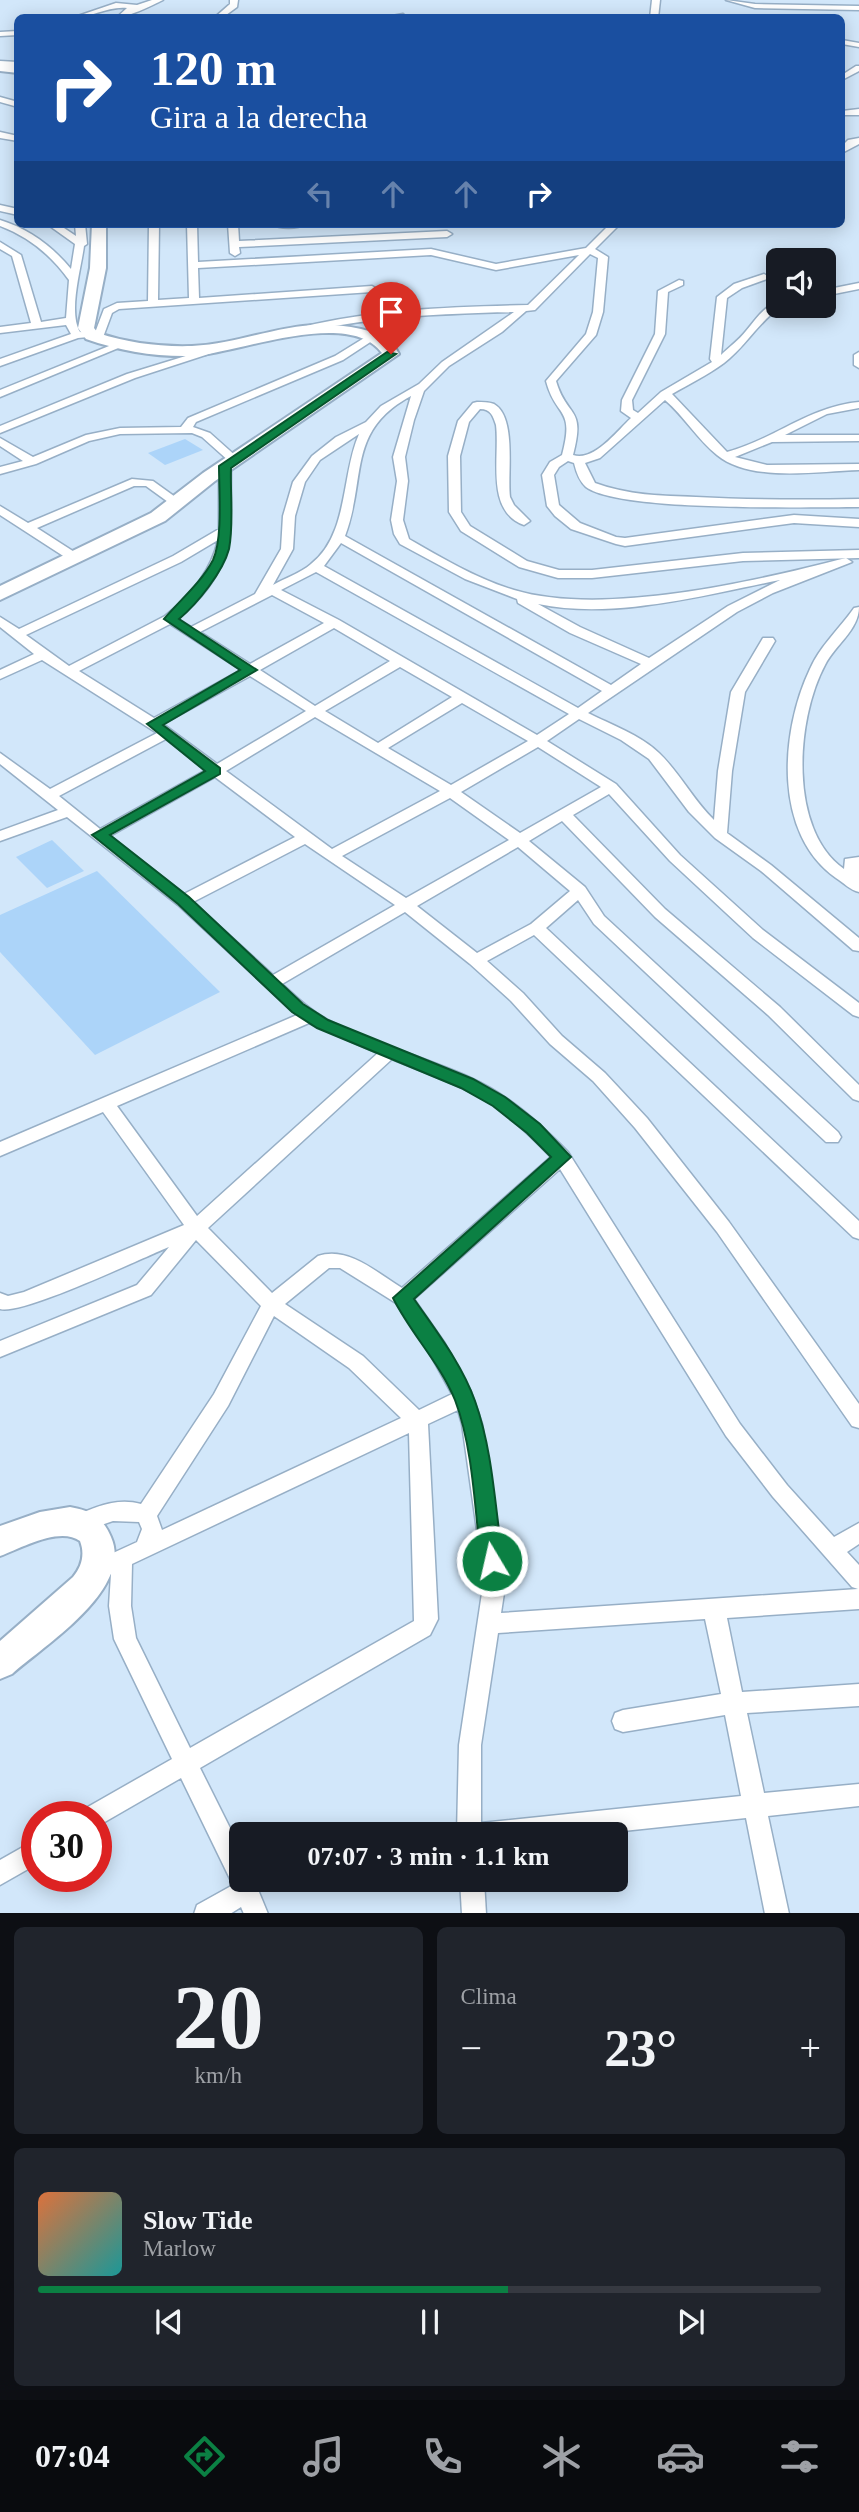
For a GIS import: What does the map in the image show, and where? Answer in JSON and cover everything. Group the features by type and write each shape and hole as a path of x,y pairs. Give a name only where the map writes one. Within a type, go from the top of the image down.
{"main road":[{"path":"0,594 132,531 178,504 230,463 386,360 390,350 373,337 337,330 278,332 225,347 180,351 123,344 88,336 86,328 99,268 99,228"},
{"path":"0,1541 53,1522 89,1529 100,1554 109,1566 0,1663"}],"street":[{"path":"125,14 136,7 159,0"},
{"path":"222,14 235,4 234,0"},
{"path":"730,0 755,6 859,7"},
{"path":"798,0 859,7"},
{"path":"88,14 116,5 136,7"},
{"path":"0,223 30,236 57,257 74,280"},
{"path":"58,228 82,244"},
{"path":"80,228 82,244 74,280 70,321 72,330 88,336"},
{"path":"153,304 154,228"},
{"path":"192,228 194,301"},
{"path":"233,228 236,263"},
{"path":"431,252 454,228"},
{"path":"306,329 349,319 437,310 531,308 611,228"},
{"path":"235,244 447,234"},
{"path":"0,245 16,255 37,325"},
{"path":"193,265 431,252 496,267 589,250 603,257 598,313 591,335 551,381 554,396 571,416 573,459 591,485 626,495 758,503 859,503"},
{"path":"0,256 16,255"},
{"path":"719,362 715,359 722,297 738,286 764,277"},
{"path":"637,417 627,411 627,400 660,334 663,291 679,283"},
{"path":"836,291 859,286"},
{"path":"0,363 88,336 112,308 372,289"},
{"path":"191,632 316,567 330,556 340,538 355,458 362,437 380,412 422,386 453,360 504,329 522,310"},
{"path":"766,312 750,333 719,362 665,394 596,456 573,459 550,468 547,477 553,506 566,519 606,539 625,542 794,519 859,523"},
{"path":"0,330 70,321"},
{"path":"187,428 192,420 339,358 373,337"},
{"path":"0,394 123,344"},
{"path":"0,430 131,376 225,347"},
{"path":"859,355 859,365"},
{"path":"422,386 398,460 403,480 396,511 398,533 415,548 510,593 575,630 649,663"},
{"path":"665,394 726,456 755,468 859,467"},
{"path":"524,521 508,508 504,496 502,422 494,408 486,404 477,405 464,421 454,456 455,512 465,528 523,564 558,574 592,574 743,557 859,557"},
{"path":"726,456 746,452 815,414 859,405"},
{"path":"265,593 288,548 289,517 298,486 319,452 338,438 371,425"},
{"path":"0,471 32,462 94,436 187,428 206,435 230,463 223,547 219,560 185,608 170,619 69,671"},
{"path":"769,439 859,438"},
{"path":"0,441 32,462"},
{"path":"0,456 14,450"},
{"path":"29,527 132,482 149,483 178,504"},
{"path":"0,510 75,558"},
{"path":"17,635 177,559 223,531"},
{"path":"340,538 613,692"},
{"path":"510,593 558,603 662,600 859,557"},
{"path":"316,567 579,714 626,737 654,756 694,809 720,835 766,868 859,946"},
{"path":"331,856 538,741 746,599 809,570"},
{"path":"265,593 334,623 538,741 611,787 676,858 758,934 859,1011"},
{"path":"856,885 821,858 808,839 800,807 796,764 803,699 818,665 859,611"},
{"path":"170,619 316,712 450,791 520,840 580,891 599,920 832,1137"},
{"path":"0,621 43,655 160,729 331,856 407,905 476,960 556,1040 599,1077 641,1123 723,1227 859,1420"},
{"path":"49,796 160,729 250,670 334,623"},
{"path":"720,835 725,771 738,692 768,641"},
{"path":"0,675 43,655"},
{"path":"100,835 215,771 400,661"},
{"path":"379,748 462,697"},
{"path":"0,757 183,901 298,1008 323,1024 467,1083 499,1101 533,1128 562,1157 733,1430 780,1490 859,1580"},
{"path":"273,982 611,787"},
{"path":"0,836 68,811"},
{"path":"563,814 660,913 774,1011 859,1095"},
{"path":"183,901 306,837"},
{"path":"856,885 850,862 859,862"},
{"path":"476,960 536,928 580,891"},
{"path":"536,928 859,1232"},
{"path":"0,1149 311,1016"},
{"path":"0,1349 144,1290 196,1228 391,1051"},
{"path":"106,1103 196,1228 271,1304 356,1362 418,1422 427,1619 422,1628 112,1806"},
{"path":"403,1298 562,1157"},
{"path":"0,1301 7,1304 28,1298 196,1228"},
{"path":"146,1515 221,1401 271,1304 325,1261 333,1259 343,1261 403,1298 437,1348 464,1398 472,1424 495,1580 470,1745 469,1822"},
{"path":"229,1850 125,1639 120,1606 109,1566 464,1398"},
{"path":"89,1529 110,1511 132,1509 146,1515 152,1529 145,1548"},
{"path":"833,1550 859,1532"},
{"path":"488,1624 859,1599"},
{"path":"714,1609 777,1913"},
{"path":"623,1721 733,1703 859,1695"},
{"path":"588,1822 753,1803 859,1795"},
{"path":"0,1872 21,1860"},
{"path":"206,1913 232,1892"},
{"path":"248,1892 256,1913"},
{"path":"473,1892 474,1913"}],"shaded area":[{"path":"185,439 203,450 165,465 148,453"},
{"path":"52,840 84,871 47,888 16,857"},
{"path":"97,871 220,992 95,1055 0,952 0,915"}],"route":[{"path":"391,354 386,360 225,466 223,547 219,560 185,608 170,619 250,670 154,724 215,771 100,835 183,901 298,1008 323,1024 467,1083 499,1101 533,1128 562,1157 403,1298 437,1348 464,1398 472,1424 492,1561"}]}
